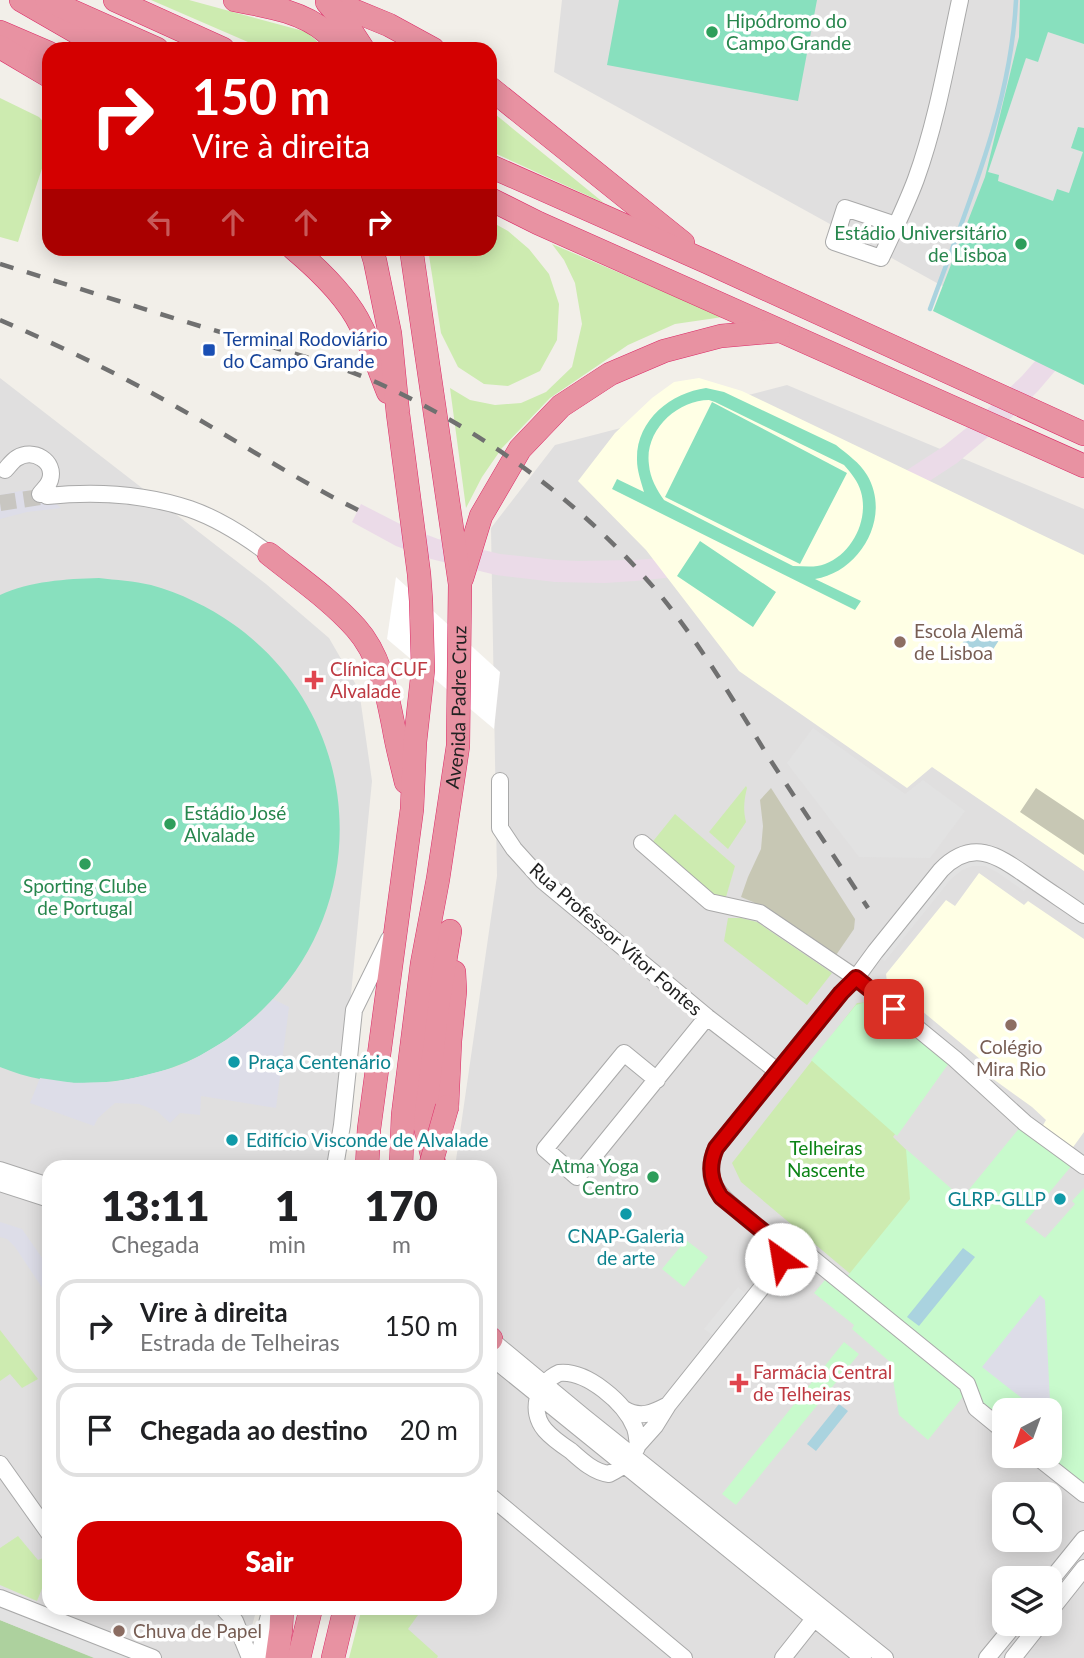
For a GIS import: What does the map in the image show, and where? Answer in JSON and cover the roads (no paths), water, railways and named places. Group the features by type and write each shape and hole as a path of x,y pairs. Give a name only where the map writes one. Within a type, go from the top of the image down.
{"highway":[{"path":"21,0 94,42"},
{"path":"47,0 142,42"},
{"path":"115,0 208,42"},
{"path":"236,0 306,19 326,32 335,42"},
{"path":"327,0 358,42"},
{"path":"327,0 389,25 420,42"},
{"path":"0,32 42,49"},
{"path":"6,51 42,72"},
{"path":"6,51 42,83"},
{"path":"497,94 707,262"},
{"path":"497,169 1084,434"},
{"path":"497,202 1084,466"},
{"path":"497,215 538,223"},
{"path":"302,256 325,277 360,324 398,414"},
{"name":"Avenida Padre Cruz","path":"367,1160 369,1129 412,809 415,742 423,670 421,601 390,334 373,256"},
{"name":"Avenida Padre Cruz","path":"401,1160 403,1115 422,964 458,746 460,636 460,584 412,256"},
{"path":"460,584 481,516 520,449 561,406 610,374 664,351 721,336 780,331"},
{"path":"270,554 334,606 358,629 370,648 382,673 412,809"},
{"path":"432,1160 447,1107 455,991 450,931 438,879"},
{"path":"434,1160 424,1122 437,1010 450,931"},
{"path":"277,1658 282,1615"},
{"path":"299,1658 309,1615"},
{"path":"333,1658 343,1615"}],"street":[{"path":"896,225 916,179 938,106 960,0"},
{"path":"5,470 24,454 36,455 48,463 51,477 43,495 114,495 191,509 228,527 270,554"},
{"name":"Rua Professor Vítor Fontes","path":"500,781 500,828 514,849 542,880 707,1017 777,1071"},
{"path":"642,844 710,902 760,913 856,978 955,1059 1025,1123 1049,1142 1081,1157"},
{"path":"631,1455 634,1426 624,1409 599,1387 576,1374 559,1373 542,1389 537,1413 545,1430 594,1469 609,1474 618,1469 631,1455 655,1426 668,1405 778,1267 781,1259 779,1246 721,1197 713,1182 711,1165 716,1148 948,863 971,852 988,853 1004,860 1084,915"},
{"path":"336,1160 354,1010 398,921"},
{"path":"657,1080 624,1053 545,1149 577,1177 657,1080 707,1017"},
{"name":"Avenida Padre Cruz","path":"363,1160 369,1129"},
{"path":"0,1170 42,1184"},
{"path":"0,1183 42,1197"},
{"path":"796,1245 967,1384 976,1408 992,1421"},
{"path":"497,1349 542,1389 631,1455 819,1614 863,1658"},
{"path":"624,1409 638,1415 646,1415 668,1405"},
{"path":"0,1464 42,1523"},
{"path":"1052,1468 1084,1494"},
{"path":"497,1502 684,1658"},
{"path":"1062,1566 1084,1539"},
{"path":"1062,1596 1084,1568"},
{"path":"0,1598 42,1608"},
{"path":"783,1658 819,1614"},
{"path":"819,1614 885,1658"},
{"path":"59,1615 153,1658"},
{"path":"229,1615 235,1621 250,1658"},
{"path":"258,1658 269,1615"},
{"path":"988,1658 1005,1636"},
{"path":"1013,1658 1030,1636"}],"water":[{"path":"976,622 1001,637 985,662 960,647"},
{"path":"963,1248 975,1257 919,1326 907,1317"},
{"path":"839,1404 848,1411 816,1451 807,1444"}],"waterway":[{"path":"930,309 972,195 996,118 1006,79 1016,0"}],"tunnel":[{"path":"0,503 47,496"}],"railway":[{"path":"0,264 360,375 458,424 532,474 600,531 661,596 719,677 868,908"},
{"path":"0,320 137,385 358,510"}],"place":[{"name":"Hipódromo do Campo Grande","path":"712,32"},
{"name":"Estádio Universitário de Lisboa","path":"1021,244"},
{"name":"Terminal Rodoviário do Campo Grande","path":"209,350"},
{"name":"Escola Alemã de Lisboa","path":"900,642"},
{"name":"Clínica CUF Alvalade","path":"314,680"},
{"name":"Estádio José Alvalade","path":"170,824"},
{"name":"Sporting Clube de Portugal","path":"85,864"},
{"name":"Colégio Mira Rio","path":"1011,1025"},
{"name":"Praça Centenário","path":"234,1062"},
{"name":"Edifício Visconde de Alvalade","path":"232,1140"},
{"name":"Atma Yoga Centro","path":"653,1177"},
{"name":"GLRP-GLLP","path":"1060,1199"},
{"name":"CNAP-Galeria de arte","path":"626,1214"},
{"name":"Farmácia Central de Telheiras","path":"739,1383"},
{"name":"Chuva de Papel","path":"119,1631"}],"park label":[{"name":"Telheiras Nascente","path":"826,1159"}]}
